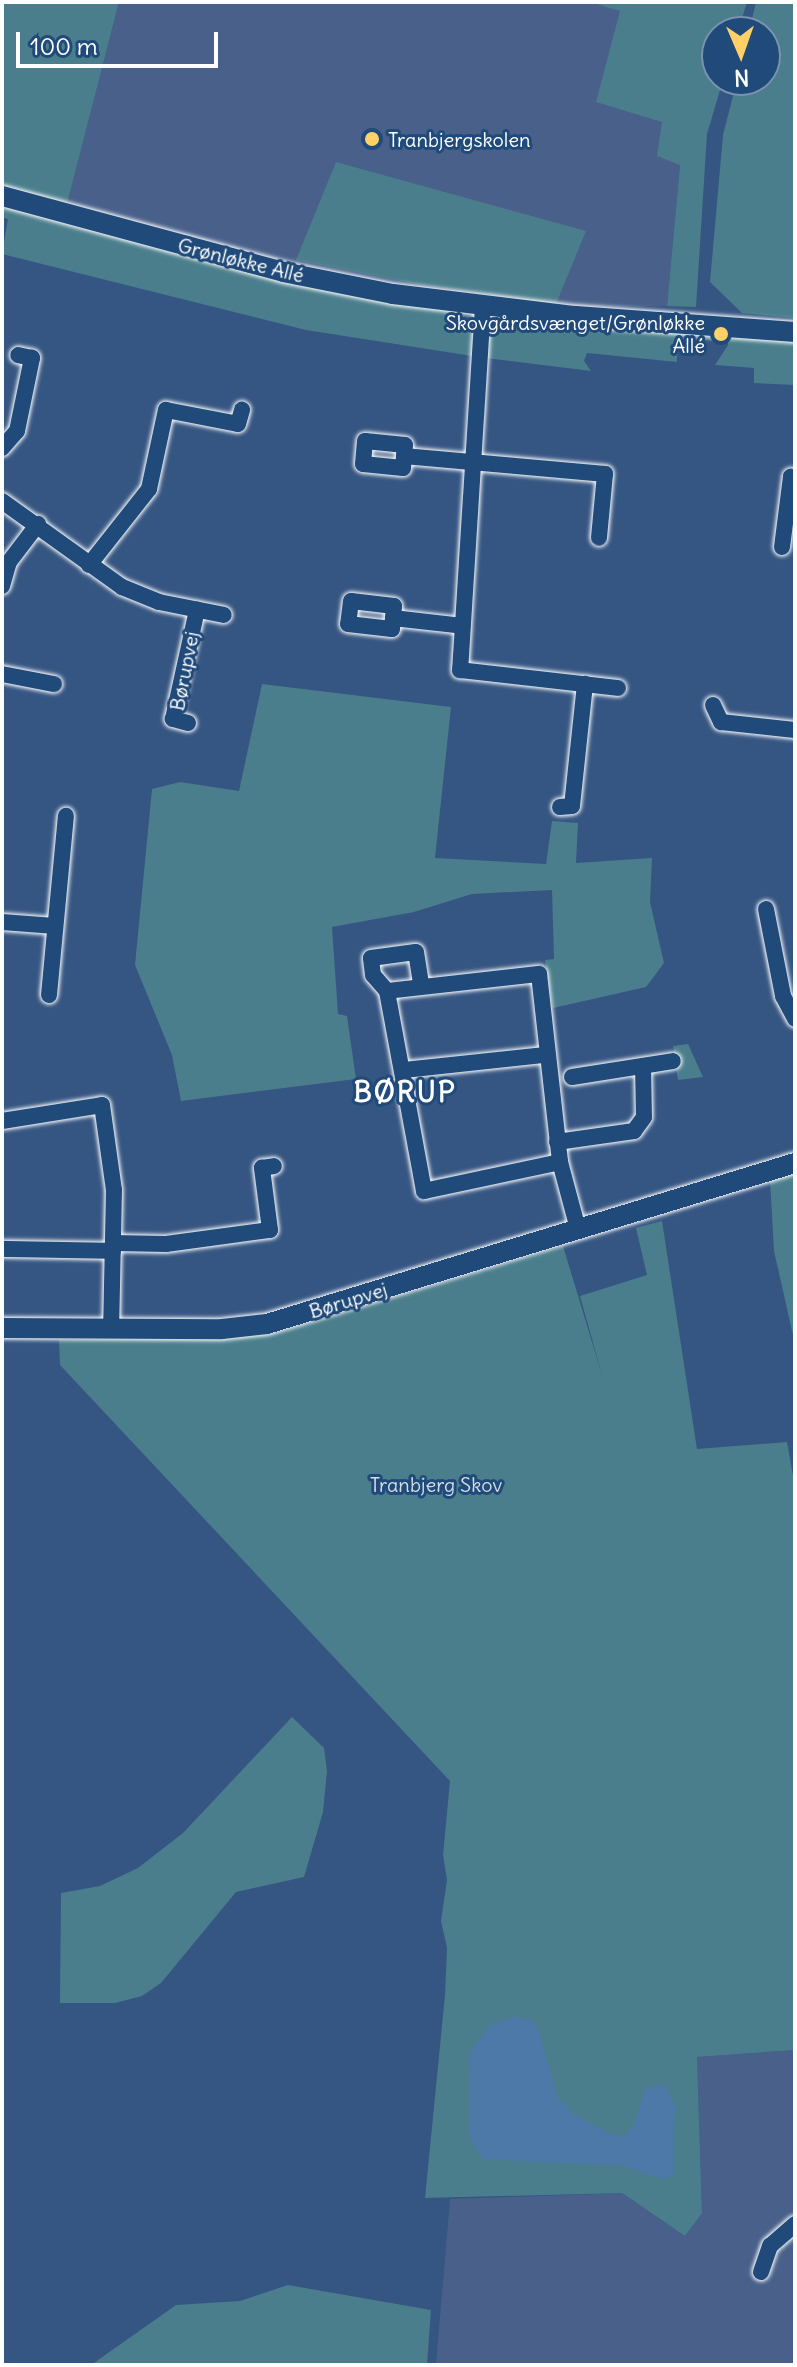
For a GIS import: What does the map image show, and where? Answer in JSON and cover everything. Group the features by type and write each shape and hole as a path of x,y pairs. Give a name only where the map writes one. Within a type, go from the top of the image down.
{"street":[{"name":"Grønløkke Allé","path":"2,196 283,272 483,306 795,332"},
{"path":"483,306 460,670 618,688"},
{"path":"2,448 17,431 32,358 18,355"},
{"path":"89,565 149,489 166,410 238,424 242,410"},
{"path":"404,456 605,474 599,538"},
{"path":"782,547 791,477 795,477"},
{"name":"Børupvej","path":"2,501 38,524 89,565 139,595 224,615"},
{"path":"2,586 9,562 38,524"},
{"name":"Børupvej","path":"188,723 173,719 197,610"},
{"path":"393,618 463,626"},
{"path":"2,674 54,684"},
{"path":"560,807 572,806 585,684"},
{"path":"713,705 721,722 795,730"},
{"path":"49,995 66,816"},
{"path":"766,909 783,996 795,1019"},
{"path":"2,922 55,926"},
{"path":"421,985 416,952 371,958 373,975 387,991 424,1191 560,1162"},
{"path":"387,991 539,974 545,1055 560,1162 578,1229"},
{"path":"404,1070 545,1055"},
{"path":"572,1077 673,1061"},
{"path":"557,1142 634,1131 644,1117 643,1066"},
{"path":"2,1121 102,1105 114,1190 111,1330"},
{"name":"Børupvej","path":"2,1328 111,1330 267,1324 795,1163"},
{"path":"2,1249 166,1244 270,1230 262,1168 274,1166"},
{"path":"761,2272 770,2246 795,2224"}],"shaded area":[{"name":"Tranbjergskolen","path":"119,2 714,2 597,101 663,122 680,165 667,306 572,307 430,288 270,258 67,204"},
{"path":"516,2017 533,2020 558,2097 573,2114 616,2136 625,2136 634,2125 645,2089 665,2085 675,2105 673,2176 664,2179 623,2166 483,2159 469,2138 470,2053 490,2025"},
{"path":"795,2050 795,2365 436,2365 450,2199 622,2193 685,2236 702,2212 697,2057"}],"green space":[{"path":"2,2 119,2 67,204 2,185"},
{"path":"590,2 747,2 743,16 701,16 701,96 718,96 707,134 696,307 667,306 680,165 657,156 662,122 596,102 620,11"},
{"path":"756,2 795,2 795,318 742,313 710,282 723,135 733,96 781,96 781,16 753,16"},
{"path":"336,162 586,231 556,304 417,284 296,260"},
{"path":"2,206 460,311 473,331 472,356 306,330 2,254 8,219 2,217"},
{"path":"500,317 724,336 723,341 678,339 677,362 587,353 584,361 591,371 486,358 489,329"},
{"path":"728,334 795,339 795,385 754,383 754,368 715,365 728,345"},
{"path":"262,684 451,707 435,858 546,864 552,821 578,823 576,863 652,858 650,902 664,963 646,987 553,1008 545,960 554,959 552,890 472,894 414,912 332,927 338,1014 347,1016 356,1079 181,1101 172,1055 135,965 152,789 180,782 239,791"},
{"path":"688,1044 703,1077 678,1080 673,1046"},
{"path":"795,1173 795,1344 774,1251 770,1180"},
{"name":"Tranbjerg Skov","path":"662,1221 697,1449 787,1442 795,1487 795,2050 697,2057 702,2213 685,2236 622,2193 425,2198 445,1995 447,1948 441,1921 447,1880 443,1855 450,1781 60,1365 59,1340 229,1339 277,1333 563,1246 602,1375 580,1296 647,1275 636,1228"},
{"path":"292,1717 324,1748 327,1771 323,1812 304,1877 236,1892 161,1983 142,1996 115,2003 60,2003 61,1893 100,1886 138,1868 183,1833"},
{"path":"288,2285 431,2310 427,2365 91,2365 176,2305 240,2301"}],"place":[{"name":"Tranbjergskolen","path":"372,139"},
{"name":"Skovgårdsvænget/Grønløkke Allé","path":"721,334"}],"district":[{"name":"BØRUP","path":"405,1092"}]}
